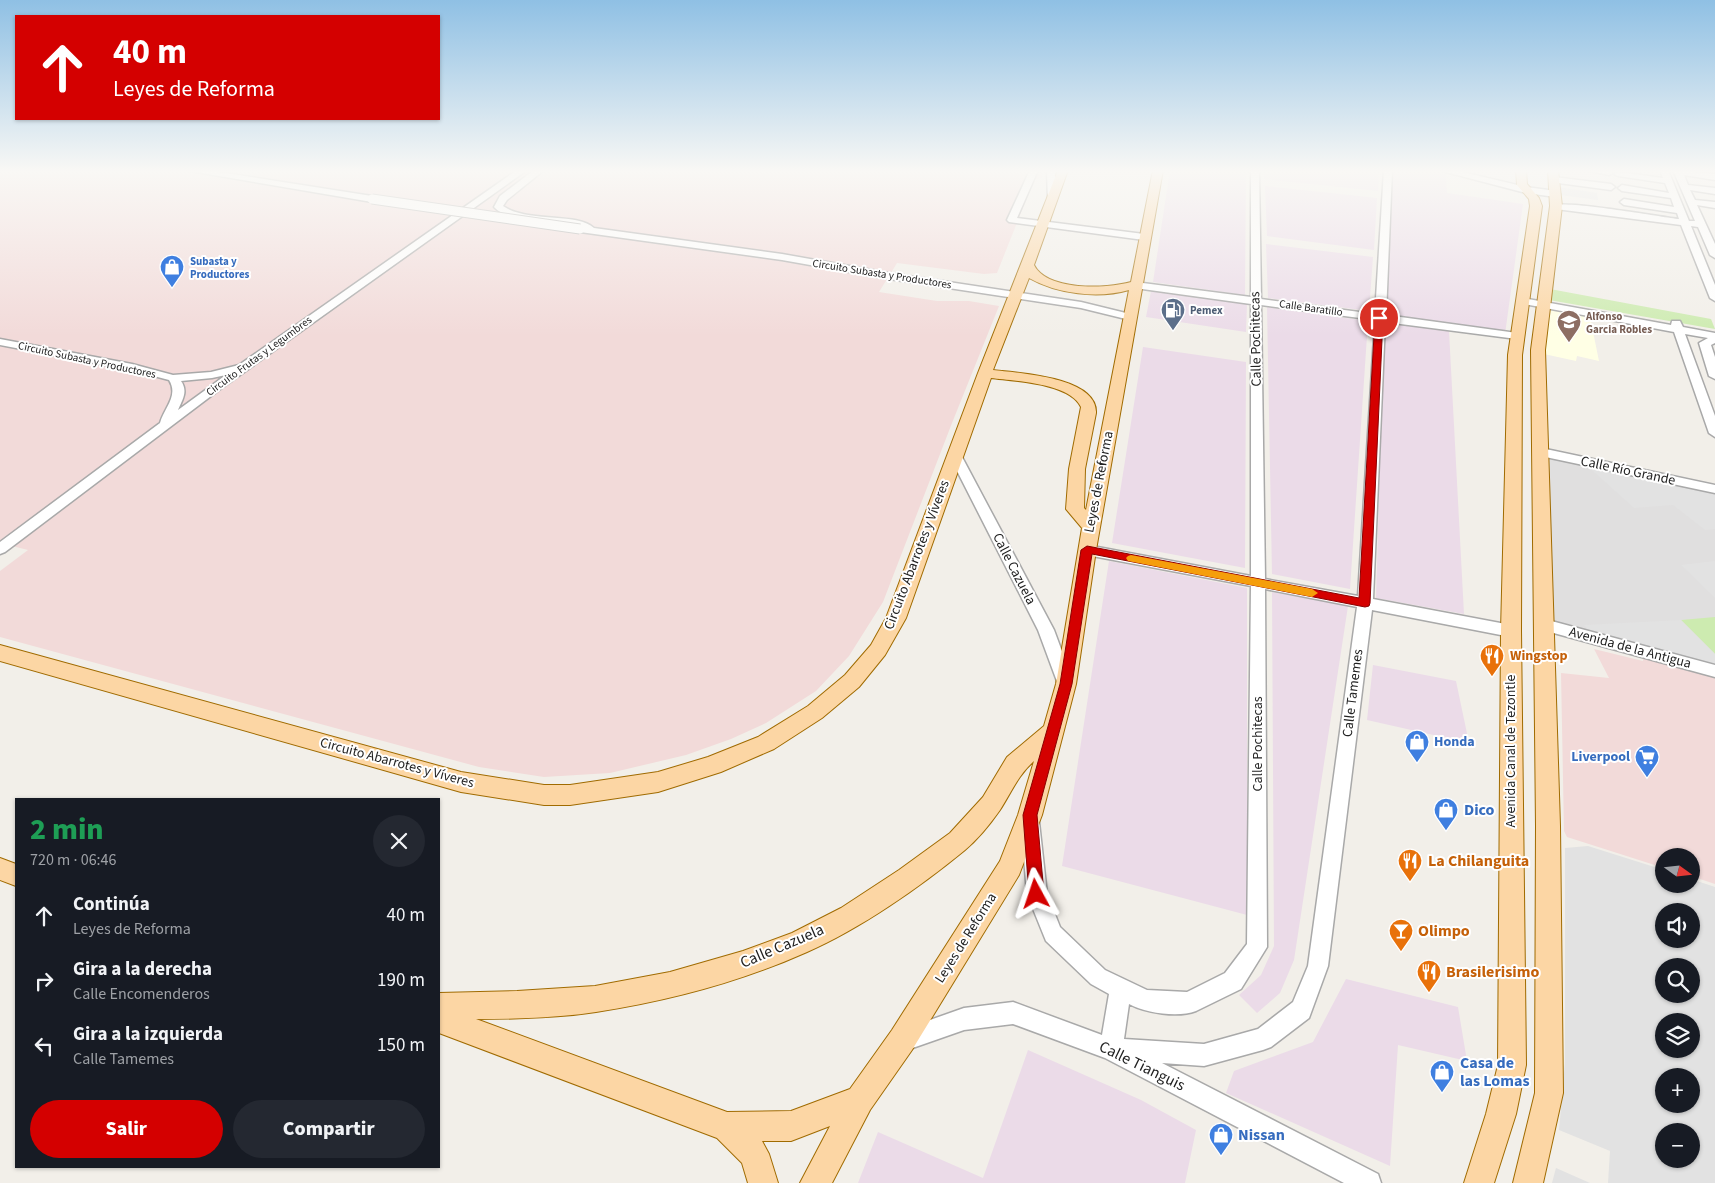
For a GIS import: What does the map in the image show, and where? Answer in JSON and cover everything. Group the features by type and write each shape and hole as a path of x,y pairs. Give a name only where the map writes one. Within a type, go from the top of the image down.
{"main road":[{"name":"Circuito Abarrotes y Víveres","path":"0,653 461,782 544,795 570,795 658,782 713,764 766,743 815,712 852,681 878,650 896,618 985,373 1044,225"},
{"name":"Leyes de Reforma","path":"815,1183 860,1100 902,1040 1010,867 1030,815 1066,684 1091,527 1146,225"},
{"name":"Avenida Canal de Tezontle","path":"1479,1183 1502,1114 1512,1065 1511,631 1517,336 1533,225"},
{"path":"1528,1183 1549,1093 1544,625 1538,350 1552,225"},
{"path":"1028,265 1033,275 1048,284 1098,291 1116,290 1135,285"},
{"path":"1523,301 1534,308 1544,306"},
{"path":"985,373 1056,384 1072,389 1083,396 1089,406 1077,464 1075,509 1091,527"},
{"name":"Calle Cazuela","path":"440,1006 595,999 670,985 743,964 799,943 850,916 900,884 958,841 991,804 1015,764 1053,731"},
{"path":"440,1018 727,1127 791,1126 860,1100"},
{"path":"727,1127 754,1154 763,1183"}],"street":[{"name":"Circuito Frutas y Legumbres","path":"0,549 245,366 445,225"},
{"name":"Circuito Subasta y Productores","path":"554,225 741,250 889,276 1081,305 1130,317"},
{"path":"581,225 597,231"},
{"path":"1053,225 1144,237"},
{"name":"Calle Pochitecas","path":"1030,815 1036,894 1053,934 1098,977 1145,1001 1188,1002 1233,981 1257,947 1258,582 1255,225"},
{"name":"Calle Tamemes","path":"1111,1049 1204,1055 1263,1039 1301,1010 1318,966 1365,603 1385,225"},
{"path":"1686,225 1715,298"},
{"path":"1705,228 1715,253"},
{"name":"Calle Baratillo","path":"1135,285 1517,336"},
{"path":"1544,306 1715,330"},
{"path":"1677,326 1715,337"},
{"path":"1677,326 1715,433"},
{"path":"1715,337 1705,343 1712,360 1715,376"},
{"name":"Circuito Subasta y Productores","path":"0,342 123,365 173,378 212,375 245,366"},
{"name":"Circuito Subasta y Productores","path":"164,426 178,398 179,387 173,378"},
{"name":"Calle Río Grande","path":"1541,452 1715,489"},
{"name":"Calle Cazuela","path":"956,457 1046,630 1066,684"},
{"path":"1087,550 1511,631"},
{"name":"Avenida de la Antigua","path":"1544,625 1715,671"},
{"path":"1111,1049 1121,989"},
{"name":"Calle Tianguis","path":"902,1040 964,1019 1013,1013 1111,1049 1369,1183"}],"shaded area":[{"path":"0,225 1016,225 997,273 984,274 897,263 879,292 937,301 969,301 999,306 883,602 849,656 816,691 766,723 731,739 686,755 610,773 544,777 479,767 0,637 0,571 28,550 0,543"},
{"path":"1162,225 1246,225 1245,295 1153,282"},
{"path":"1267,225 1375,225 1374,250 1267,236"},
{"path":"1390,225 1520,225 1505,334 1386,318"},
{"path":"1266,244 1373,257 1369,311 1268,298"},
{"path":"1151,291 1247,304 1246,332 1146,317"},
{"path":"1267,307 1368,321 1350,589 1272,574"},
{"name":"Alfonso Garcia Robles","path":"1547,309 1590,317 1599,361 1577,356 1576,361 1544,354"},
{"path":"1384,322 1449,331 1464,614 1376,598"},
{"path":"1143,347 1246,362 1245,568 1112,543"},
{"path":"1547,456 1715,492 1715,666 1547,621"},
{"path":"1585,464 1715,492 1715,529 1705,530 1673,505 1634,508"},
{"path":"1109,561 1247,588 1247,915 1062,866"},
{"path":"1715,561 1715,598 1681,565"},
{"path":"1272,592 1348,606 1294,960 1280,993 1257,1013 1239,995 1261,975 1274,946"},
{"path":"1681,620 1715,654 1715,666 1589,632 1584,625"},
{"name":"Liverpool","path":"1594,649 1643,661 1643,656 1715,675 1715,884 1700,879 1700,848 1655,848 1655,865 1567,837 1564,831 1561,673 1609,678"},
{"path":"1373,665 1456,681 1469,743 1367,720"},
{"path":"1588,846 1655,867 1655,893 1700,893 1700,882 1715,887 1715,1183 1608,1183 1610,1151 1559,1130 1565,1062 1565,848"},
{"path":"1346,979 1458,1007 1467,1061 1398,1045 1390,1166 1226,1093 1234,1071 1313,1042"},
{"path":"1028,1050 1141,1100 1196,1130 1185,1183 858,1183 878,1132 983,1178"},
{"path":"1556,1168 1590,1183 1552,1183"}],"green space":[{"path":"1550,289 1711,319 1715,329 1549,300"},
{"path":"1715,617 1715,654 1681,620"}],"slow traffic":[{"path":"1131,558 1312,593"}],"place":[{"name":"Subasta y Productores","path":"172,288"},
{"name":"Pemex","path":"1173,331"},
{"name":"Alfonso Garcia Robles","path":"1569,343"},
{"name":"Wingstop","path":"1492,677"},
{"name":"Honda","path":"1417,763"},
{"name":"Liverpool","path":"1647,778"},
{"name":"Dico","path":"1446,831"},
{"name":"La Chilanguita","path":"1410,882"},
{"name":"Olimpo","path":"1401,952"},
{"name":"Brasilerisimo","path":"1429,993"},
{"name":"Casa de las Lomas","path":"1442,1093"},
{"name":"Nissan","path":"1221,1156"}],"route":[{"path":"1036,894 1030,815 1066,684 1087,550 1365,603 1379,318"}]}
